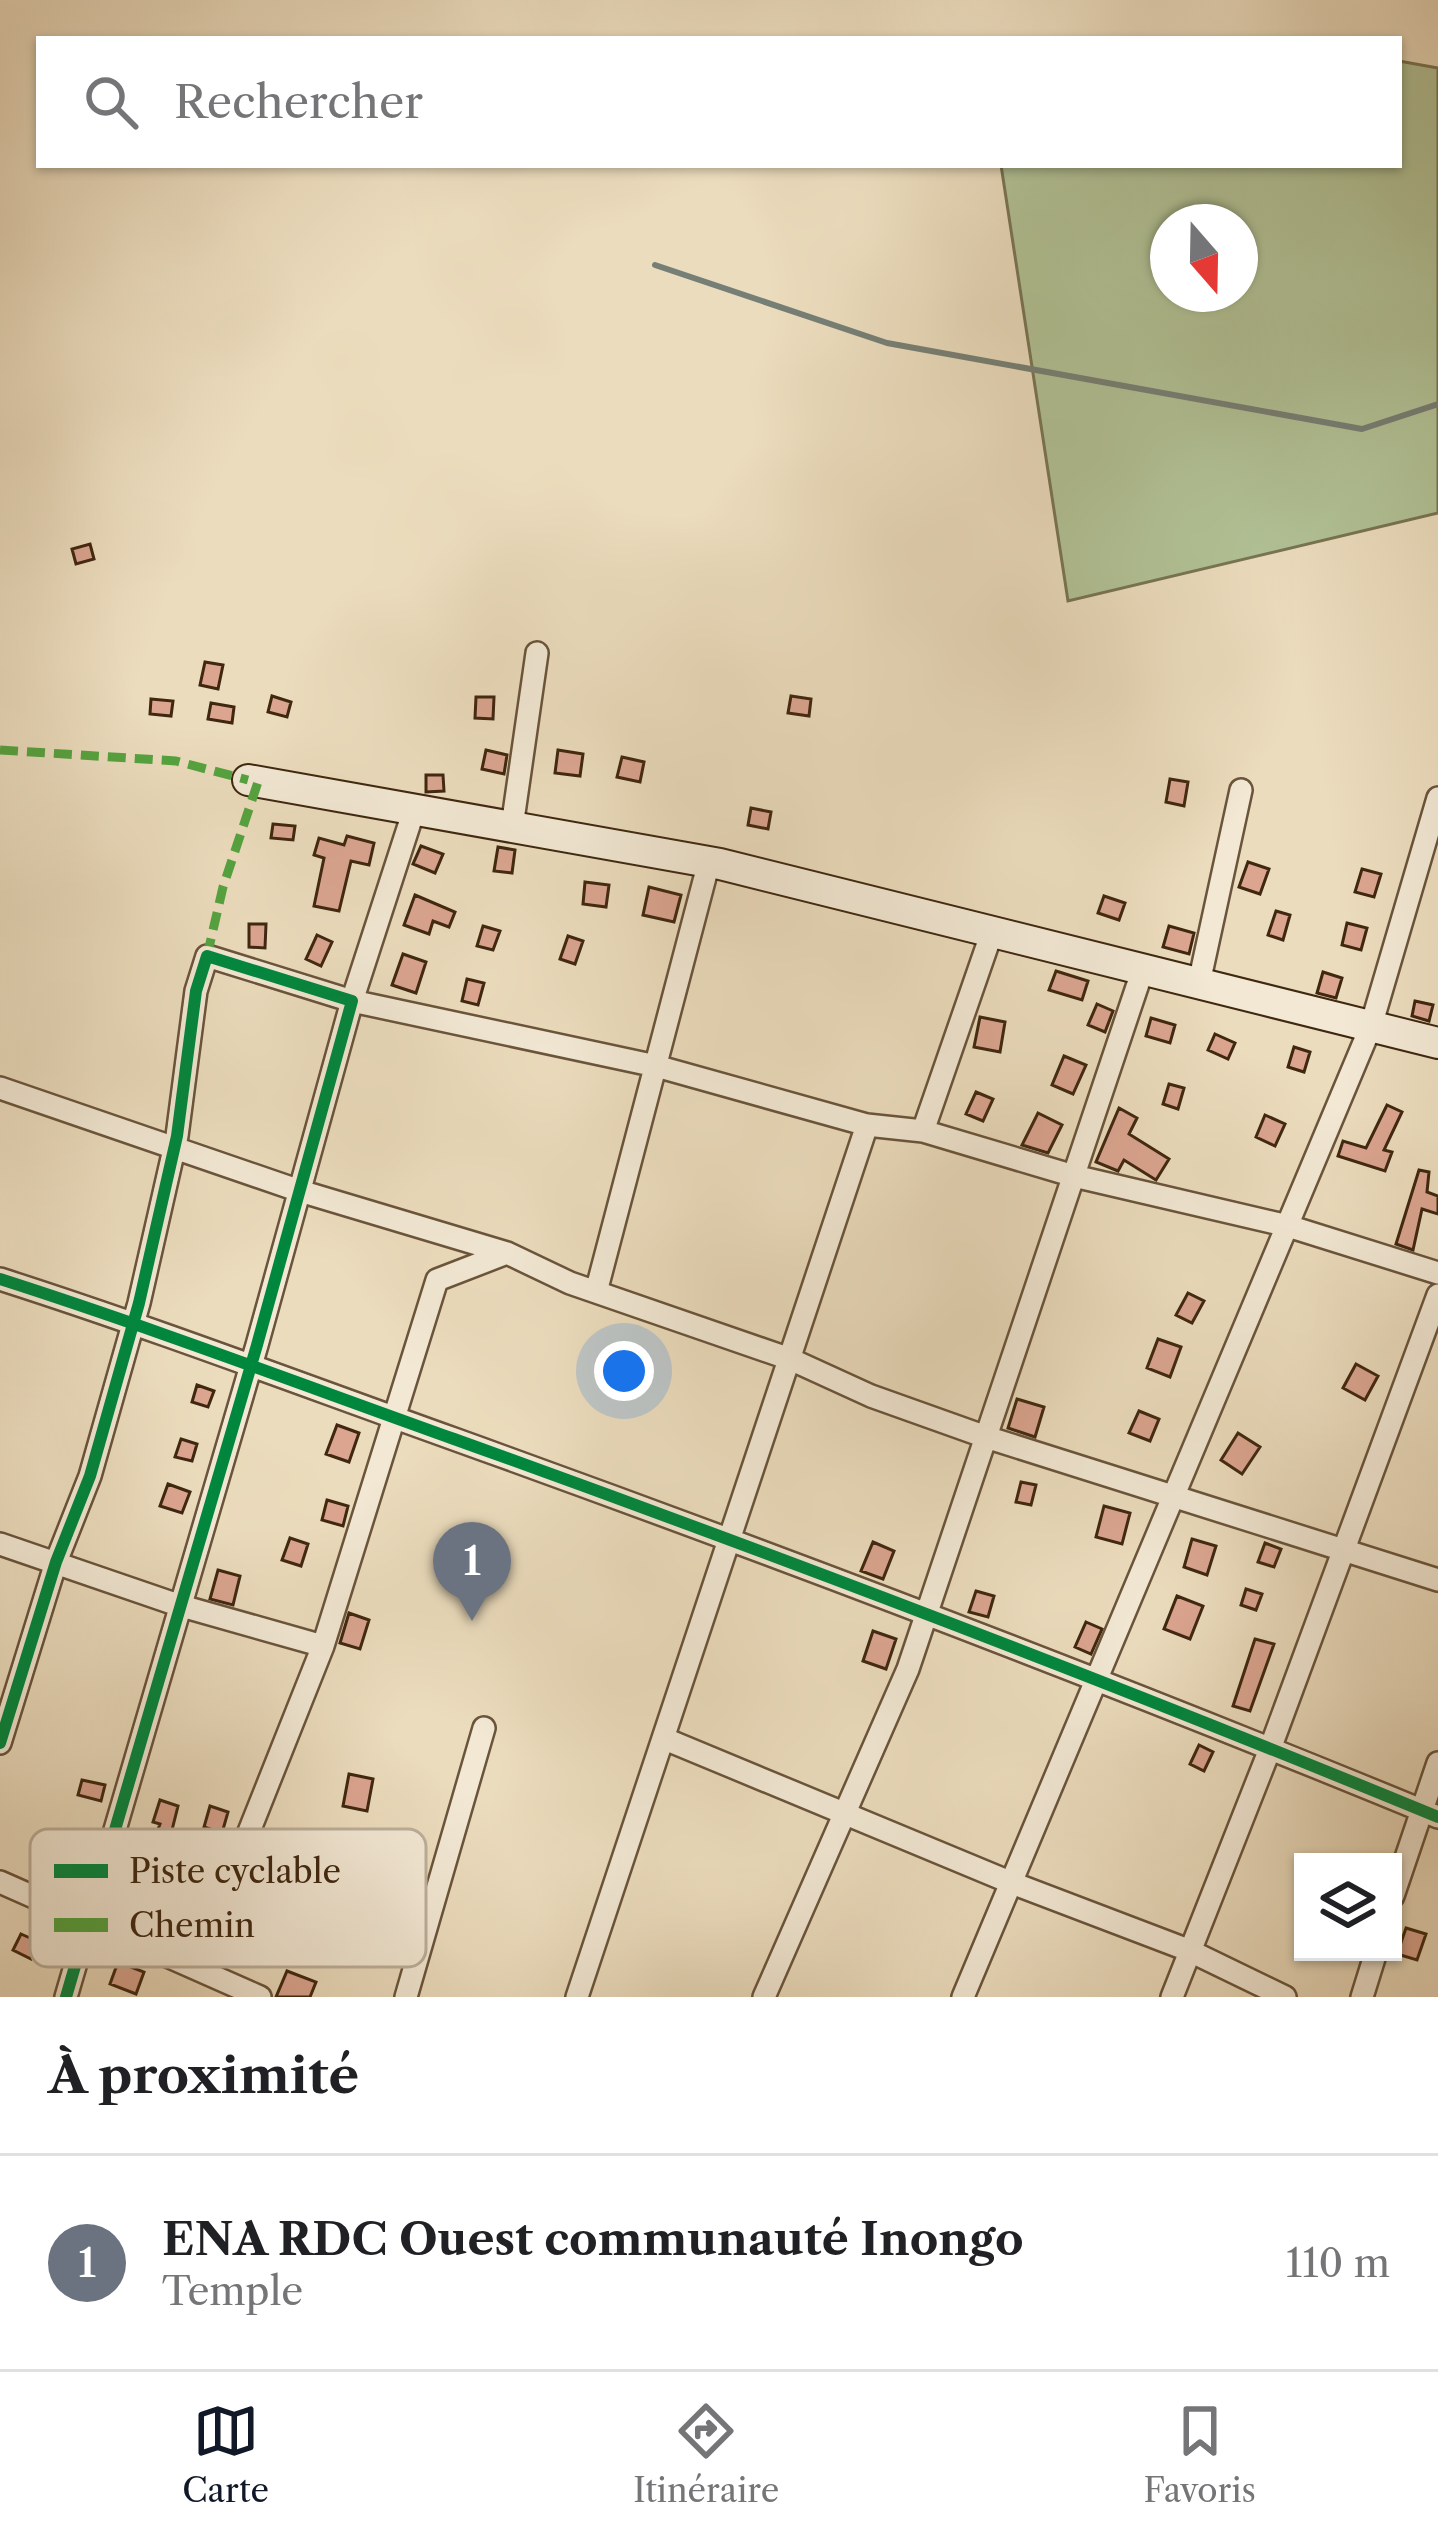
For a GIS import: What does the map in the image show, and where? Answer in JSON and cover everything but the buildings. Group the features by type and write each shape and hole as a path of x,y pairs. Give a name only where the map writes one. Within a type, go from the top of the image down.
{"street":[{"path":"512,827 537,652"},
{"path":"248,781 709,862 1438,1043"},
{"path":"1199,983 1241,790"},
{"path":"963,1997 1371,1026 1438,798"},
{"path":"115,1829 352,1001 413,810"},
{"path":"596,1292 709,862"},
{"path":"923,1131 992,932"},
{"path":"0,1743 56,1562 90,1476 134,1321 175,1146 196,991 207,956 352,1001 656,1066 867,1125 923,1131 1074,1176 1288,1226 1438,1273"},
{"path":"764,1997 908,1669 1143,969"},
{"path":"0,1088 300,1191 507,1252 596,1292 986,1436 1438,1580"},
{"path":"577,1997 867,1125"},
{"path":"250,1829 323,1646 437,1280 507,1252"},
{"path":"0,1279 134,1321 731,1539 1099,1678 1429,1814"},
{"path":"1172,1997 1270,1749 1438,1294"},
{"path":"0,1544 178,1605 323,1646"},
{"path":"426,1928 484,1727"},
{"path":"665,1739 1012,1883 1188,1950 1285,1997"},
{"path":"1402,1876 1429,1814 1438,1763"},
{"path":"0,1882 30,1895"},
{"path":"1362,1997 1373,1961"},
{"path":"65,1997 75,1967"},
{"path":"195,1967 260,1997"},
{"path":"406,1997 415,1967"}],"green space":[{"path":"1402,62 1438,68 1438,513 1068,601 1001,168 1402,168"}],"waterway":[{"path":"655,265 887,343 1362,429 1438,404"}],"marked path":[{"path":"0,750 176,761 248,780"},
{"path":"207,956 223,887 258,782"}],"cycle path":[{"path":"0,1743 56,1562 90,1476 139,1303 177,1136 196,991 207,956 352,1001 115,1829"},
{"path":"0,1279 228,1357 825,1576 1438,1817"},
{"path":"66,1997 75,1967"}],"place":[{"name":"ENA RDC Ouest communauté Inongo","path":"472,1621"}]}
